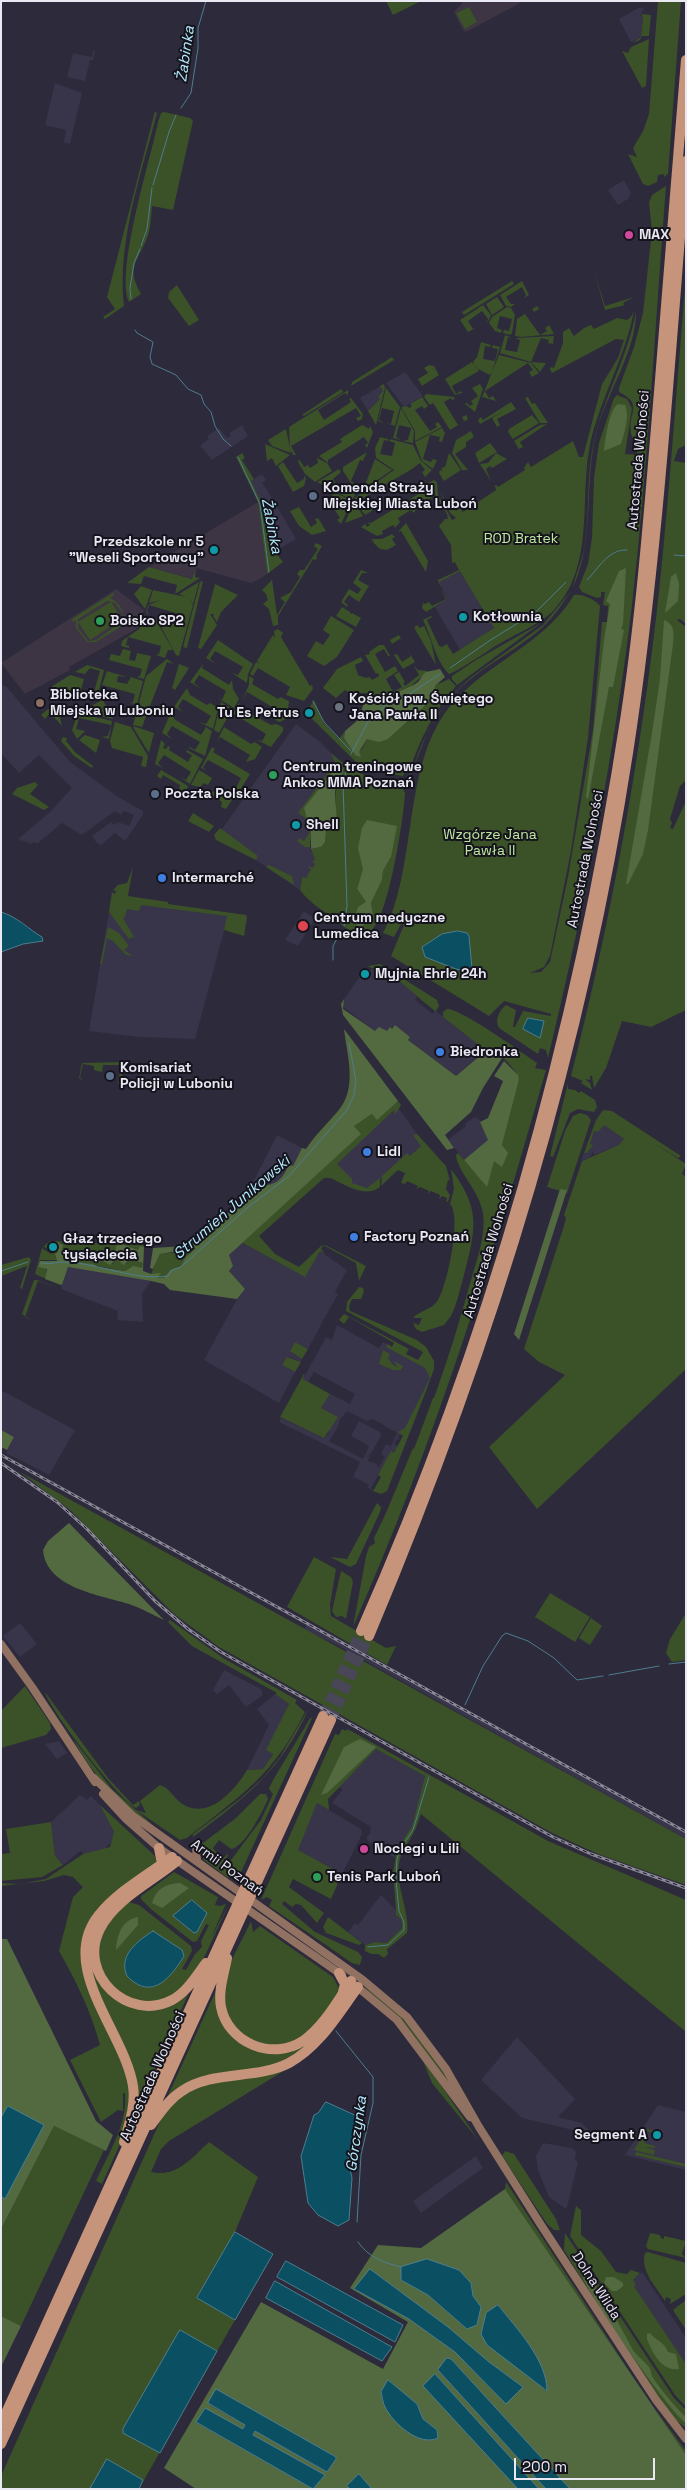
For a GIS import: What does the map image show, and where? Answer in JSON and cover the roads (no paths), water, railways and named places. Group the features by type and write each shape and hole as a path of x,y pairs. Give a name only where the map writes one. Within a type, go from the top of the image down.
{"highway":[{"name":"Autostrada Wolności","path":"686,60 642,585 624,728 594,896 546,1104 491,1291 431,1462 365,1633 450,1434 511,1256 547,1133 595,933 626,763 648,609 686,162"},
{"name":"Autostrada Wolności","path":"1,2424 218,1946 327,1718 231,1940 1,2444"},
{"path":"159,1848 162,1864"},
{"path":"174,1859 121,1904 105,1921 97,1935 94,1948 95,1962 100,1977 111,1991 130,2003 146,2006 163,2004 175,1998 186,1989 218,1946"},
{"path":"116,2173 132,2115 133,2089 125,2057 90,1981 85,1960 86,1944 93,1923 103,1910 162,1864 174,1859"},
{"path":"231,1940 220,1991 221,2008 233,2031 250,2044 260,2048 277,2049 302,2041 319,2026 352,1978"},
{"path":"343,1992 344,1984 352,1978"},
{"path":"141,2138 169,2102 187,2088 206,2082 268,2071 288,2063 305,2052 324,2033 352,1978"}],"main road":[{"name":"Armii Poznań","path":"1,1644 94,1778 133,1816 269,1913 352,1978"},
{"name":"Armii Poznań","path":"94,1778 97,1786 126,1819 159,1848 263,1920 352,1978"},
{"path":"196,1846 197,1861"},
{"path":"174,1859 183,1851"},
{"name":"Dolna Wilda","path":"352,1978 397,2020 478,2126 647,2385 686,2439"}],"water":[{"path":"1,912 18,920 42,937 43,941 23,944 1,952"},
{"path":"458,931 467,933 469,936 472,969 470,972 456,969 425,957 422,947 442,934"},
{"path":"528,1018 544,1021 540,1038 523,1029"},
{"path":"192,1900 207,1913 197,1932 194,1933 173,1916"},
{"path":"153,1931 182,1950 184,1956 173,1972 160,1984 153,1987 145,1987 127,1976 125,1962 135,1944"},
{"path":"326,2102 359,2117 348,2160 352,2178 349,2220 338,2226 318,2215 308,2203 301,2156 314,2115 318,2113"},
{"path":"8,2106 44,2125 5,2199 1,2196 1,2118"},
{"path":"235,2232 273,2254 235,2320 197,2298"},
{"path":"427,2259 459,2270 471,2283 473,2296 481,2307 477,2325 467,2329 428,2295 401,2280 401,2267"},
{"path":"286,2261 403,2325 395,2342 277,2277"},
{"path":"370,2269 448,2327 489,2362 523,2387 506,2404 455,2352 409,2319 354,2289"},
{"path":"275,2281 392,2347 382,2361 266,2298"},
{"path":"498,2305 537,2356 546,2379 547,2391 487,2345 481,2334 486,2313"},
{"path":"180,2330 217,2351 160,2453 123,2433 123,2429"},
{"path":"447,2358 451,2359 570,2489 546,2489 438,2370"},
{"path":"435,2374 539,2489 518,2489 423,2386"},
{"path":"388,2380 417,2404 423,2419 437,2430 438,2438 431,2440 415,2436 407,2432 394,2420 385,2407 381,2392"},
{"path":"216,2389 336,2457 327,2472 255,2431 253,2435 325,2475 313,2489 196,2422 205,2408 243,2429 245,2425 208,2403"},
{"path":"107,2459 143,2480 139,2489 90,2489"},
{"path":"359,2474 372,2489 350,2489 347,2486"}],"waterway":[{"name":"Żabinka","path":"181,108 191,93 198,48 198,28 206,1"},
{"name":"Żabinka","path":"153,185 176,115"},
{"name":"Żabinka","path":"141,246 147,229 152,188"},
{"name":"Żabinka","path":"130,288 134,263 140,249"},
{"name":"Żabinka","path":"130,289 131,299"},
{"name":"Żabinka","path":"135,330 153,342 150,357 152,364 176,375 188,389 201,395 204,404 211,412 215,426 223,439 231,446"},
{"name":"Żabinka","path":"238,457 260,504 269,572"},
{"name":"Strumień Junikowski","path":"587,580 609,556 627,550"},
{"name":"Strumień Junikowski","path":"674,555 686,556"},
{"name":"Strumień Junikowski","path":"450,668 536,612 566,582"},
{"name":"Strumień Junikowski","path":"351,754 369,720 383,708 388,700 408,695 440,674"},
{"name":"Żabinka","path":"313,701 324,722 351,751"},
{"name":"Strumień Junikowski","path":"344,926 347,906 343,784 347,767"},
{"name":"Strumień Junikowski","path":"333,960 333,946 339,935"},
{"name":"Strumień Junikowski","path":"41,1263 77,1263 129,1274 155,1277 168,1276 172,1270 181,1267 248,1207 289,1176 347,1110 354,1095 356,1081 349,1043"},
{"name":"Strumień Junikowski","path":"1,1271 28,1262"},
{"name":"Górczynka","path":"465,1705 483,1666 502,1636 506,1633 528,1641 554,1658 577,1680 603,1676"},
{"name":"Górczynka","path":"669,1664 686,1662"},
{"name":"Górczynka","path":"609,1675 659,1666"},
{"name":"Górczynka","path":"368,1947 388,1945 404,1930 404,1922 399,1911 396,1880 397,1859 400,1849 413,1830 429,1777"},
{"name":"Górczynka","path":"336,2031 373,2077 373,2103 361,2155 357,2222"},
{"name":"Górczynka","path":"358,2242 377,2259 401,2267"}],"tunnel":[{"path":"323,1716 361,1631"},
{"path":"331,1720 369,1636"}],"railway":[{"path":"1,1455 686,1832"},
{"path":"1,1463 57,1502 87,1529 155,1601 188,1629 221,1652 553,1837 591,1854 686,1888"}],"place":[{"name":"MAX","path":"629,235"},
{"name":"Komenda Straży Miejskiej Miasta Luboń","path":"313,496"},
{"name":"Przedszkole nr 5 \"Weseli Sportowcy\"","path":"214,550"},
{"name":"Kotłownia","path":"463,617"},
{"name":"Boisko SP2","path":"100,621"},
{"name":"Biblioteka Miejska w Luboniu","path":"40,703"},
{"name":"Kościół pw. Świętego Jana Pawła II","path":"339,707"},
{"name":"Tu Es Petrus","path":"309,713"},
{"name":"Centrum treningowe Ankos MMA Poznań","path":"273,775"},
{"name":"Poczta Polska","path":"155,794"},
{"name":"Shell","path":"296,825"},
{"name":"Intermarché","path":"162,878"},
{"name":"Centrum medyczne Lumedica","path":"303,926"},
{"name":"Myjnia Ehrle 24h","path":"365,974"},
{"name":"Biedronka","path":"440,1052"},
{"name":"Komisariat Policji w Luboniu","path":"110,1076"},
{"name":"Lidl","path":"367,1152"},
{"name":"Factory Poznań","path":"354,1237"},
{"name":"Głaz trzeciego tysiąclecia","path":"53,1247"},
{"name":"Noclegi u Lili","path":"364,1849"},
{"name":"Tenis Park Luboń","path":"317,1877"},
{"name":"Segment A","path":"657,2135"}],"park label":[{"name":"ROD Bratek","path":"521,539"},
{"name":"Wzgórze Jana Pawła II","path":"490,844"}]}
